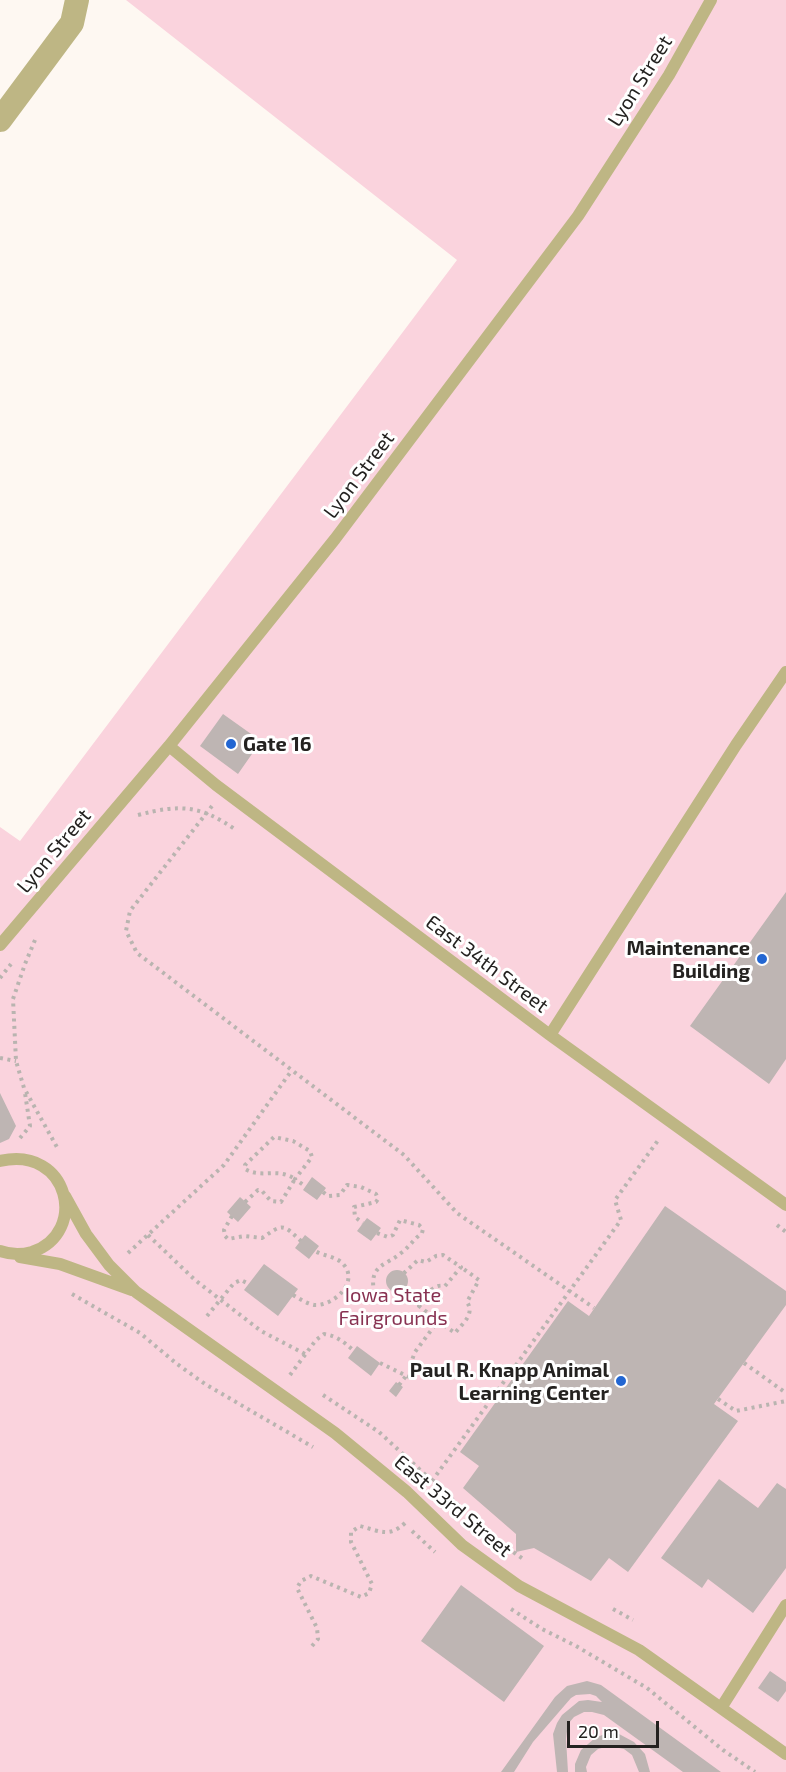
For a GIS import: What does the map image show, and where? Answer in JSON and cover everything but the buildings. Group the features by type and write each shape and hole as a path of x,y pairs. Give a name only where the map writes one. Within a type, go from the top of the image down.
{"street":[{"path":"0,120 72,23 77,0"}],"lane":[{"name":"Lyon Street","path":"0,945 169,746 335,539 578,216 669,75 711,0"},
{"path":"550,1035 729,755 786,672"},
{"name":"East 34th Street","path":"169,746 224,791 550,1035 786,1205"},
{"name":"East 33rd Street","path":"0,1161 13,1158 27,1159 51,1172 60,1183 86,1234 110,1265 136,1292 335,1432 407,1492 462,1545 519,1586 639,1650 786,1754"},
{"name":"East 33rd Street","path":"4,1253 23,1255 38,1250 51,1240 61,1228 65,1212 65,1196"},
{"name":"East 33rd Street","path":"4,1253 60,1264 136,1292"},
{"path":"721,1707 786,1605"}],"path":[{"path":"224,791 130,911 126,931 137,953 404,1155 457,1214 594,1308"},
{"path":"130,822 138,815 159,810 182,808 207,812"},
{"path":"15,1141 21,1138 30,1126 30,1112 16,1061 13,999 36,935 25,947"},
{"path":"0,978 12,962"},
{"path":"0,1058 16,1061"},
{"path":"128,1253 224,1165 292,1070"},
{"path":"24,1088 62,1155"},
{"path":"245,1202 258,1190 262,1191 271,1201 281,1202 295,1179 312,1157 310,1151 302,1145 274,1137 244,1165 245,1169 251,1172 283,1173 295,1179 305,1186"},
{"path":"432,1481 621,1220 615,1200 659,1139"},
{"path":"323,1192 335,1197 340,1195 347,1185 352,1184 376,1194 378,1199 376,1202 354,1207 355,1217 363,1223"},
{"path":"232,1216 224,1230 228,1239 245,1236 262,1238 276,1227 281,1227 287,1228 301,1240"},
{"path":"377,1233 388,1237 393,1235 400,1220 419,1225 423,1229 422,1233 400,1255 384,1262 374,1276 374,1292 378,1296 385,1296 392,1291"},
{"path":"148,1235 195,1280 220,1300 261,1331 305,1354"},
{"path":"122,1245 134,1258"},
{"path":"293,1295 314,1305 334,1300 346,1287 349,1280 344,1263 315,1251"},
{"path":"404,1273 418,1260 426,1262 443,1255 461,1267 479,1280 467,1302 471,1313 455,1333 419,1306 434,1287 446,1286 461,1267"},
{"path":"194,1333 234,1283 242,1281 249,1284"},
{"path":"70,1293 140,1333 205,1384 321,1451"},
{"path":"380,1363 409,1377 414,1366 412,1360 415,1353 438,1321"},
{"path":"289,1376 316,1340 324,1334 343,1340 354,1351"},
{"path":"744,1362 786,1393"},
{"path":"279,1371 298,1381"},
{"path":"399,1385 406,1376"},
{"path":"315,1390 379,1432 494,1538 528,1563"},
{"path":"718,1399 736,1411 786,1401"},
{"path":"312,1646 318,1639 317,1628 297,1588 301,1581 311,1576 361,1597 369,1593 372,1584 351,1542 351,1533 360,1526 386,1533 395,1532 405,1524"},
{"path":"604,1605 642,1626"}],"green space":[{"name":"Iowa State Fairgrounds","path":"126,0 786,0 786,1772 0,1772 0,827 20,841 457,260"}],"place":[{"name":"Gate 16","path":"231,744"},
{"name":"Maintenance Building","path":"762,959"},
{"name":"Paul R. Knapp Animal Learning Center","path":"621,1381"}]}
